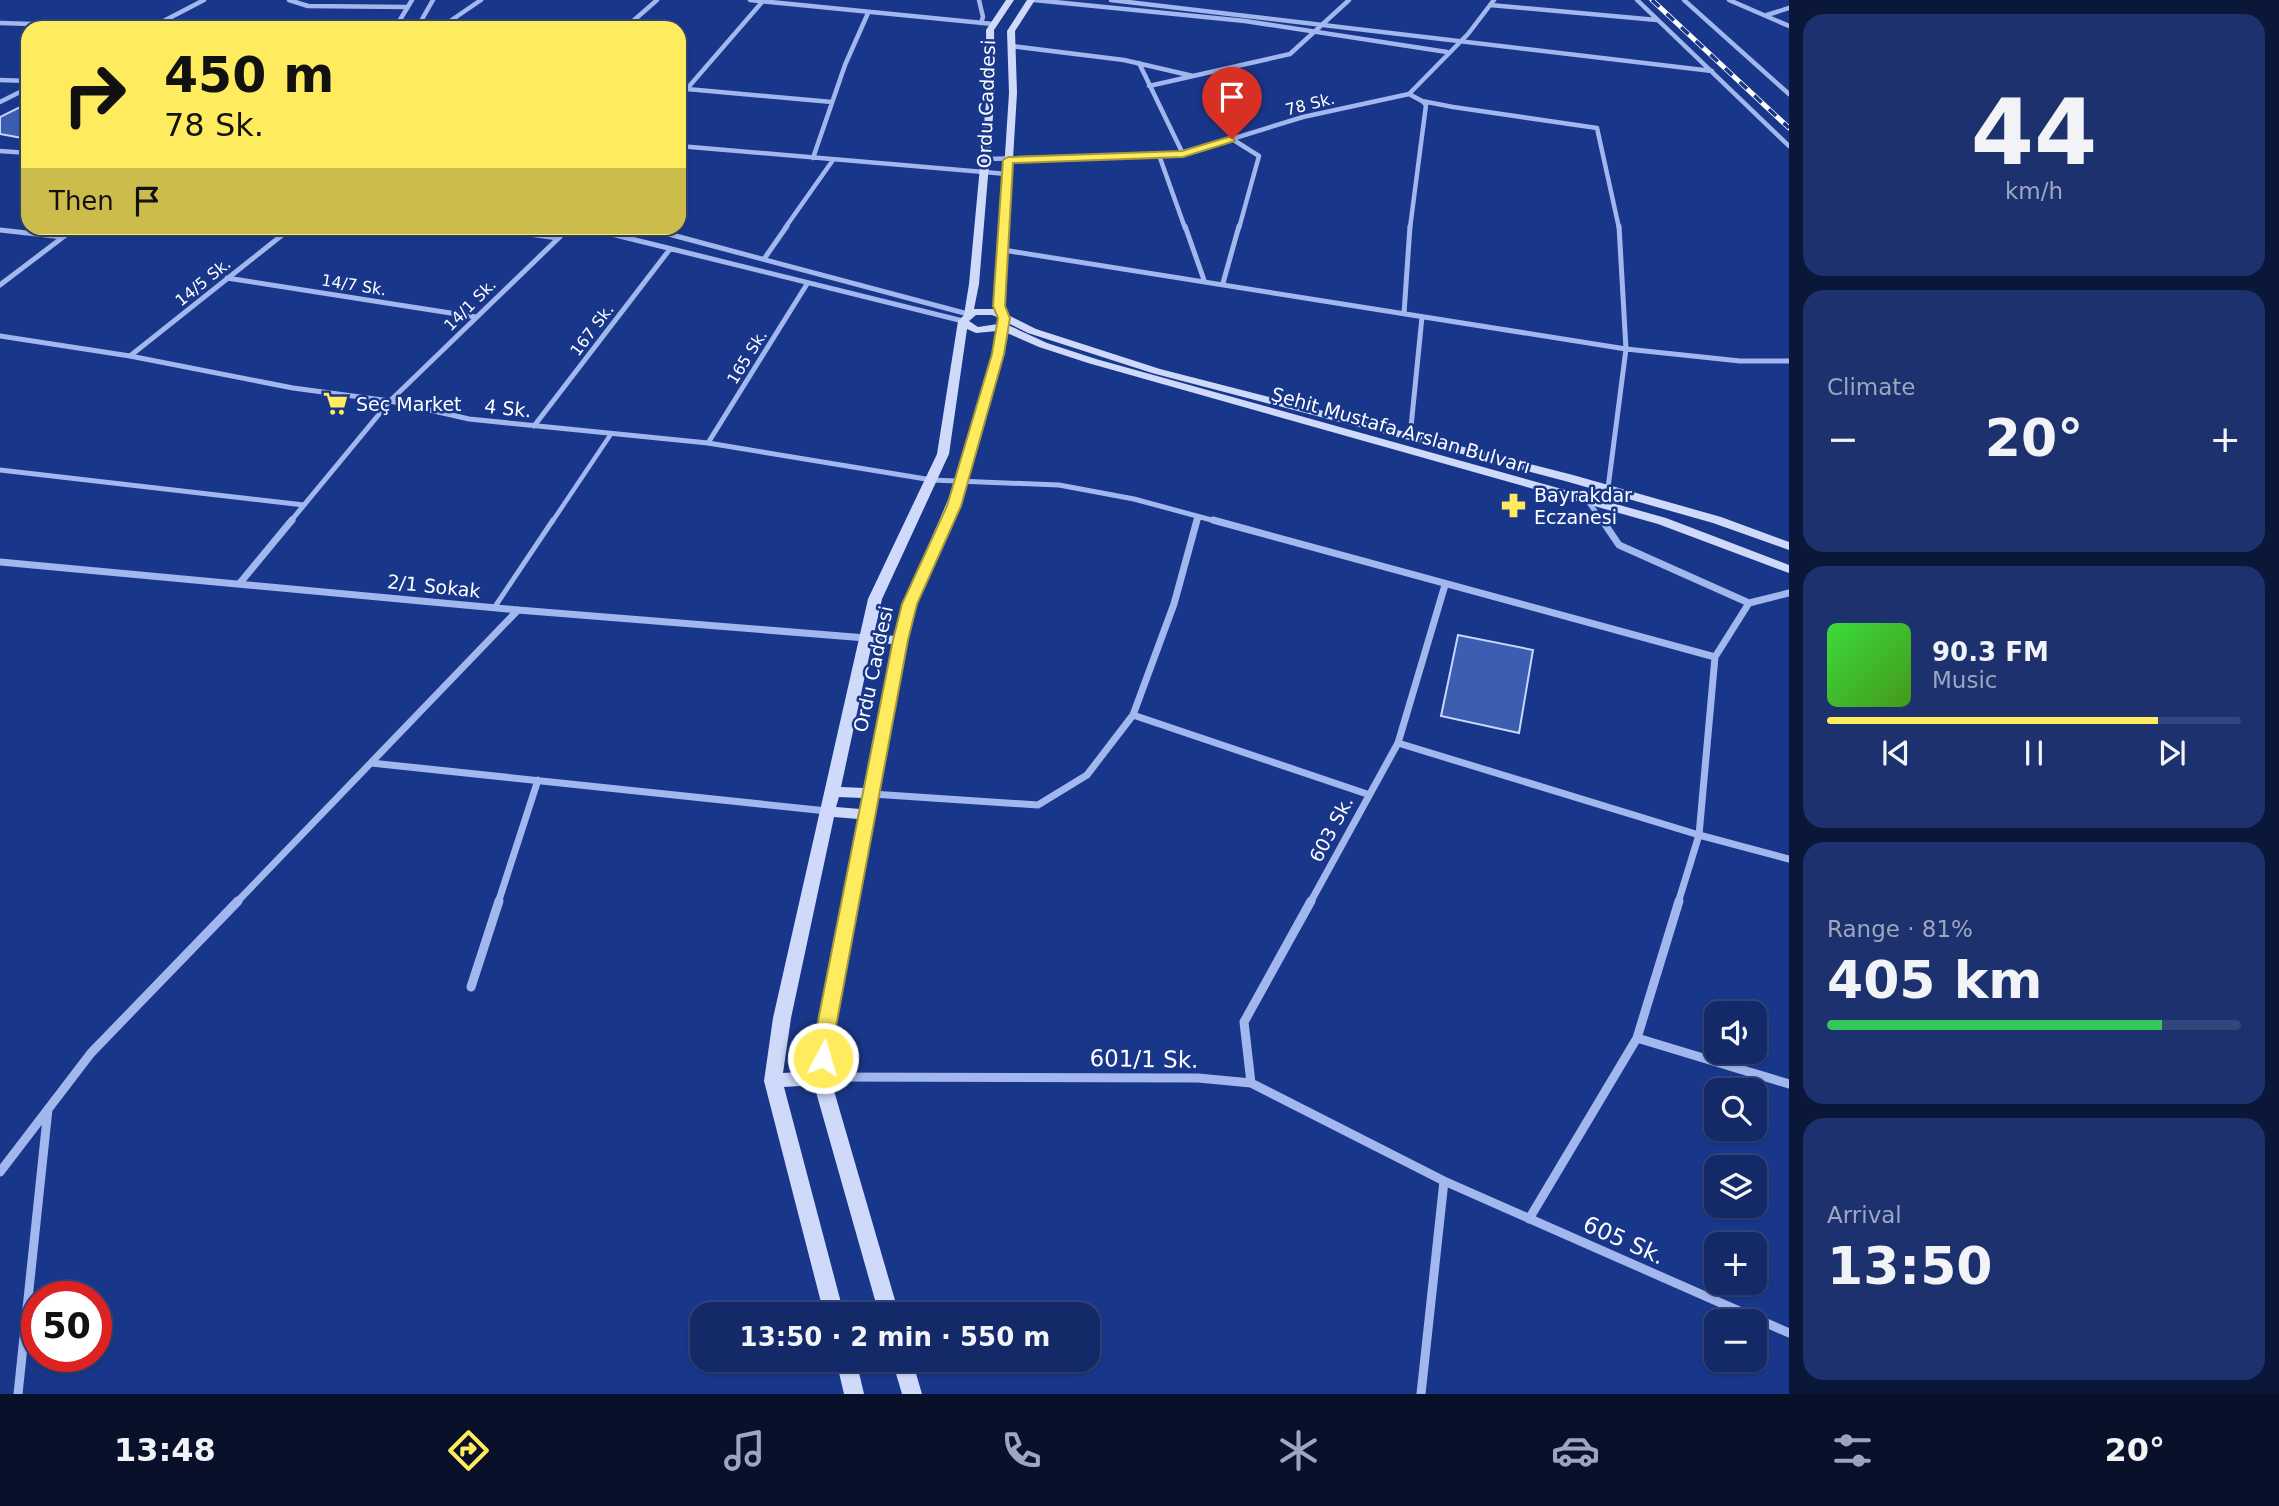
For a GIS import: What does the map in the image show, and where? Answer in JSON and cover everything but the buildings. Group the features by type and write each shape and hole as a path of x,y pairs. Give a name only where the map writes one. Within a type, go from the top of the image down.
{"main road":[{"name":"Ordu Caddesi","path":"831,1302 773,1081 782,1018 875,599 943,454 965,317 974,284 991,92 990,30 1010,0"},
{"name":"Ordu Caddesi","path":"886,1302 821,1077 827,1021 900,640 910,604 963,479 993,378 1002,320 999,306 1013,93 1011,31 1032,0"},
{"path":"987,311 1002,320 976,330 965,326 965,317 987,311"},
{"name":"Şehit Mustafa Arslan Bulvarı","path":"1002,320 1156,371 1608,488 1717,520 1789,546"},
{"name":"Şehit Mustafa Arslan Bulvarı","path":"1002,320 1043,345 1092,361 1662,521 1789,569"},
{"path":"866,638 900,640"},
{"path":"832,791 872,794"},
{"path":"828,811 868,815"},
{"path":"773,1081 821,1077"},
{"path":"849,1372 855,1394"},
{"path":"906,1372 912,1394"}],"street":[{"path":"164,21 204,0"},
{"path":"289,0 308,6 408,7"},
{"path":"399,21 412,0"},
{"path":"421,21 433,0"},
{"path":"450,21 481,0"},
{"path":"633,21 657,0"},
{"path":"750,0 993,24"},
{"path":"979,0 983,17 981,23"},
{"path":"1032,0 1245,21 1447,52"},
{"path":"1111,0 1712,71"},
{"path":"1149,86 1290,54 1317,33 1349,0"},
{"path":"1404,314 1412,197 1426,105 1409,94 1447,52 1459,43 1494,0"},
{"path":"1637,0 1789,146"},
{"path":"1684,0 1788,92"},
{"path":"1729,0 1789,26"},
{"path":"687,89 763,1"},
{"path":"1490,5 1658,20"},
{"path":"1766,15 1789,8"},
{"path":"813,158 868,13"},
{"path":"0,23 21,24"},
{"path":"1012,46 1139,63 1195,76"},
{"path":"1139,63 1183,154"},
{"path":"0,80 21,81"},
{"path":"687,89 832,102"},
{"path":"0,102 21,92"},
{"name":"78 Sk.","path":"1007,167 1183,154 1303,117 1409,94"},
{"path":"1422,101 1597,128 1621,237 1626,349 1608,488"},
{"path":"1223,283 1259,156 1232,139"},
{"path":"686,147 983,173 1007,167"},
{"path":"0,151 21,152"},
{"path":"1159,155 1204,280"},
{"path":"984,159 1007,167"},
{"path":"764,259 834,160"},
{"path":"0,230 21,232"},
{"path":"45,235 63,237"},
{"path":"0,285 66,235"},
{"name":"14/5 Sk.","path":"130,356 282,235"},
{"path":"536,235 558,238"},
{"name":"14/1 Sk.","path":"240,583 390,401 561,235"},
{"path":"613,235 807,284 965,317"},
{"path":"673,235 965,317"},
{"name":"167 Sk.","path":"534,426 670,250"},
{"path":"1003,250 1626,349 1740,361 1789,361"},
{"name":"14/7 Sk.","path":"228,278 476,317"},
{"name":"165 Sk.","path":"708,443 807,284"},
{"path":"1410,437 1422,317"},
{"name":"4 Sk.","path":"0,336 130,356 293,388 390,401 469,419 708,443 932,480 963,479 1059,485 1134,499 1715,657"},
{"path":"0,470 304,505"},
{"path":"1587,500 1619,545 1749,603 1789,593"},
{"path":"872,794 1038,805 1087,775 1133,715 1174,604 1198,518"},
{"name":"2/1 Sokak","path":"0,562 494,608 866,638"},
{"name":"603 Sk.","path":"1251,1083 1244,1023 1367,794 1398,743 1445,585"},
{"path":"1529,1219 1637,1038 1699,835 1715,657 1749,603"},
{"path":"0,1172 91,1053 518,610"},
{"path":"1133,715 1367,794"},
{"path":"1398,743 1699,835 1789,859"},
{"path":"371,763 828,811"},
{"path":"471,987 538,780"},
{"path":"1637,1038 1789,1084"},
{"name":"601/1 Sk.","path":"821,1077 1198,1078 1251,1083 1444,1181"},
{"path":"18,1394 48,1109"},
{"path":"1421,1394 1444,1181"},
{"name":"605 Sk.","path":"1444,1181 1789,1333"}],"lane":[{"path":"494,608 611,434"}],"railway":[{"path":"1652,0 1789,128"}],"place":[{"name":"Seç Market","path":"336,404"},
{"name":"Bayrakdar Eczanesi","path":"1514,506"}],"route":[{"path":"823,1058 827,1021 900,640 910,604 954,506 998,354 1004,318 999,306 1008,160 1183,154 1232,139"}]}
